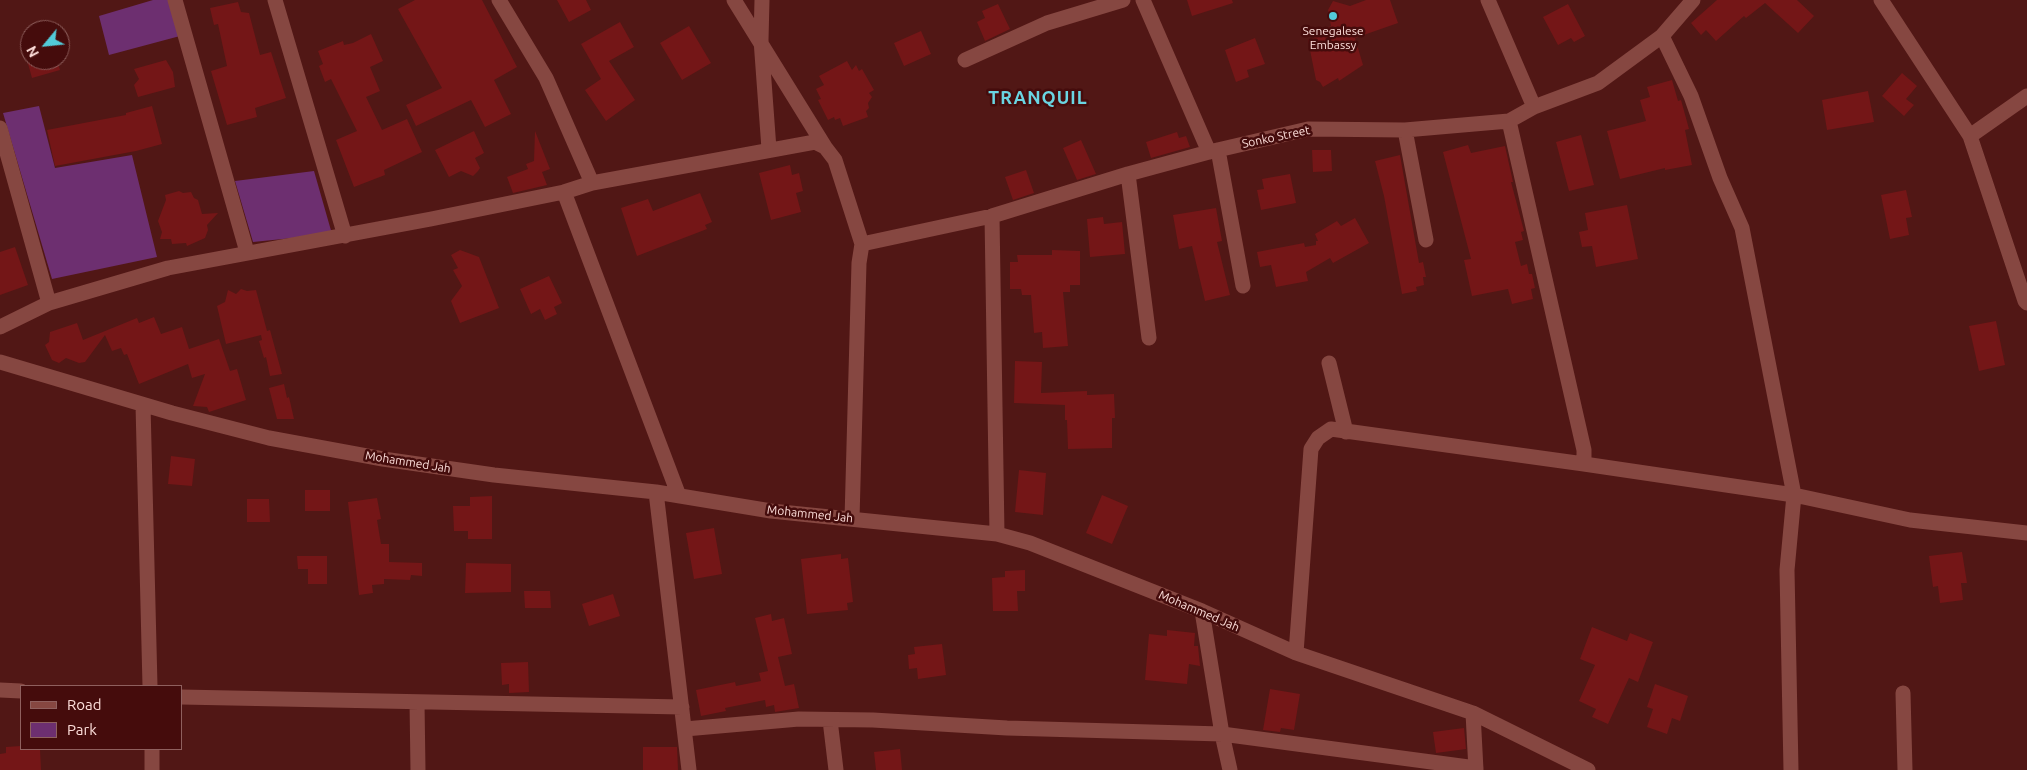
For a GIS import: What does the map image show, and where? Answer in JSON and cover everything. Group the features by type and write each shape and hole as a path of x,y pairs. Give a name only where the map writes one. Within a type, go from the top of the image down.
{"street":[{"path":"175,0 247,252"},
{"path":"275,0 345,236"},
{"path":"499,0 546,78 592,183"},
{"path":"734,0 825,147 835,160 862,244 859,263 852,519"},
{"path":"762,0 761,44 769,149"},
{"path":"965,60 1048,23 1123,0"},
{"path":"1143,0 1213,151 1243,286"},
{"path":"1488,0 1534,107"},
{"name":"Sonko Street","path":"862,244 992,216 1128,174 1213,151 1308,129 1405,130 1509,120 1534,107 1598,83 1662,36 1693,0"},
{"path":"1881,0 1970,136 2024,301 2027,303"},
{"path":"1662,36 1691,96 1720,178 1742,228 1794,495 1787,570 1791,770"},
{"path":"1970,136 2027,96"},
{"path":"1509,120 1584,450 1584,464"},
{"path":"0,128 49,303"},
{"path":"1405,130 1426,240"},
{"path":"0,327 49,303 168,268 247,252 345,236 564,192 592,183 769,149 815,142 825,147"},
{"path":"1128,174 1148,338"},
{"path":"564,192 679,496"},
{"path":"992,216 997,534"},
{"name":"Mohammed Jah","path":"0,362 143,405 269,438 383,459 494,475 656,492 771,511 997,534 1030,543 1202,610 1296,652 1473,713 1588,770"},
{"path":"1329,363 1346,432"},
{"path":"143,405 150,685"},
{"path":"1296,652 1311,449 1318,438 1331,429 1794,495 1910,520 2027,533"},
{"path":"656,492 689,770"},
{"path":"1202,610 1222,734 1230,770"},
{"path":"0,690 20,691"},
{"path":"1903,693 1905,770"},
{"path":"182,697 682,707"},
{"path":"417,702 418,770"},
{"path":"685,729 799,719 1222,734 1476,769 1473,713"},
{"path":"830,720 836,770"},
{"path":"152,750 152,770"}],"green space":[{"path":"153,0 170,0 180,36 109,55 99,16"},
{"path":"39,106 55,168 132,155 157,257 52,279 3,113"},
{"path":"314,171 332,234 253,242 235,181"}],"building":[{"path":"415,0 482,0 517,67 494,80 511,114 485,127 471,100 416,126 406,105 442,88 398,9"},
{"path":"557,0 586,0 591,10 569,22"},
{"path":"1187,0 1232,0 1233,3 1192,16"},
{"path":"1366,0 1390,0 1398,23 1355,38 1363,65 1339,81 1338,78 1323,87 1316,80 1308,40 1319,36 1320,32 1331,26 1328,10 1333,1 1350,6"},
{"path":"1717,0 1797,0 1814,16 1798,33 1765,3 1746,18 1744,16 1716,41 1706,30 1701,35 1691,23"},
{"path":"238,2 241,12 249,13 260,55 271,52 286,98 255,108 257,117 227,125 211,71 227,66 218,24 214,25 210,8"},
{"path":"998,4 1010,29 985,41 977,22 985,18 982,11"},
{"path":"1568,4 1585,36 1574,42 1571,38 1558,45 1543,17"},
{"path":"620,22 634,47 609,61 635,100 606,121 585,90 601,79 581,44"},
{"path":"689,26 711,63 682,80 660,43"},
{"path":"921,31 931,54 904,66 894,43"},
{"path":"371,34 383,61 370,67 380,91 366,97 382,130 407,119 422,152 384,170 385,175 354,187 336,140 357,131 331,79 325,82 319,66 323,64 318,51 343,41 344,45 353,43"},
{"path":"1255,38 1265,64 1247,70 1249,77 1236,82 1225,50"},
{"path":"166,60 173,72 175,87 138,97 134,85 139,79 134,69"},
{"path":"847,61 852,70 856,65 859,71 862,69 874,90 869,93 872,97 868,103 869,108 866,111 868,117 843,126 840,118 835,120 834,117 828,120 818,100 821,99 816,89 824,85 819,76"},
{"path":"30,70 60,70 32,78"},
{"path":"1902,73 1917,86 1906,99 1914,105 1904,116 1882,96"},
{"path":"1672,80 1678,101 1681,100 1689,129 1685,130 1692,165 1665,170 1665,168 1620,179 1607,131 1646,121 1640,100 1650,97 1647,87"},
{"path":"1868,91 1874,122 1827,130 1822,100"},
{"path":"152,106 162,144 136,151 55,166 47,130 126,115 126,113"},
{"path":"474,131 484,153 475,158 480,168 473,176 461,171 449,177 435,150"},
{"path":"535,131 550,169 542,172 547,185 513,193 507,177 528,169 526,164 534,161"},
{"path":"1177,132 1179,138 1186,136 1190,147 1151,158 1146,142"},
{"path":"1581,135 1594,185 1569,191 1556,142"},
{"path":"1081,140 1096,174 1077,180 1063,148"},
{"path":"1468,145 1471,153 1505,146 1513,182 1511,182 1524,231 1521,232 1523,240 1515,242 1521,266 1527,264 1529,274 1532,274 1535,288 1531,289 1533,299 1512,304 1508,289 1472,296 1464,260 1471,259 1443,152"},
{"path":"1312,150 1331,150 1332,171 1313,172"},
{"path":"1400,155 1419,263 1423,262 1426,277 1423,277 1424,285 1416,287 1417,291 1402,294 1384,196 1375,161"},
{"path":"790,165 792,175 799,173 803,191 796,193 801,212 771,220 759,173"},
{"path":"1026,170 1034,193 1013,200 1005,177"},
{"path":"1290,174 1296,203 1261,210 1257,190 1264,189 1262,179"},
{"path":"1906,190 1912,217 1906,218 1909,235 1890,239 1881,195"},
{"path":"179,191 183,193 191,192 194,198 198,200 202,214 218,213 207,225 208,230 205,238 187,246 186,243 172,244 171,239 160,239 162,232 158,221 166,200 165,195"},
{"path":"700,193 712,222 705,225 707,229 637,256 621,208 648,199 653,211"},
{"path":"1627,205 1638,259 1596,267 1592,246 1582,247 1579,232 1588,230 1585,213"},
{"path":"1216,208 1222,241 1217,242 1230,295 1205,301 1192,246 1179,249 1173,215"},
{"path":"1103,217 1104,224 1122,222 1125,254 1090,257 1087,219"},
{"path":"1355,218 1369,243 1333,263 1330,258 1306,272 1308,281 1276,287 1271,265 1260,267 1257,252 1304,243 1305,247 1316,245 1316,241 1318,241 1315,234 1337,221 1341,226"},
{"path":"15,247 28,285 0,295 0,252"},
{"path":"460,250 479,257 499,308 460,323 451,301 462,286 453,270 458,268 451,255"},
{"path":"1052,250 1080,251 1080,285 1070,285 1070,292 1063,292 1068,346 1043,348 1042,332 1034,333 1031,295 1022,295 1021,289 1010,289 1010,262 1018,262 1017,255 1052,255"},
{"path":"549,276 562,303 554,307 557,314 545,320 540,309 531,314 520,289"},
{"path":"241,289 247,291 256,290 267,331 270,330 282,374 270,376 266,357 264,358 259,341 262,340 261,335 226,344 217,306 225,302 228,290 236,294"},
{"path":"154,317 161,334 182,327 189,349 219,339 230,371 237,369 246,400 209,412 207,407 193,406 205,374 192,378 188,364 139,384 127,354 124,355 121,348 112,351 105,335 85,362 79,363 66,358 59,363 52,360 45,345 49,342 50,332 77,323 83,340 137,318 139,323"},
{"path":"1996,321 2005,365 1979,371 1969,326"},
{"path":"1015,361 1042,362 1041,393 1087,391 1087,395 1114,394 1115,418 1112,418 1112,448 1068,449 1065,405 1014,403"},
{"path":"284,384 294,419 277,419 269,388"},
{"path":"171,456 195,459 192,486 168,484"},
{"path":"1019,470 1046,473 1043,515 1015,512"},
{"path":"305,490 330,490 330,511 305,511"},
{"path":"1102,495 1128,506 1112,544 1086,533"},
{"path":"492,496 492,539 468,539 468,531 454,531 453,506 470,506 470,497"},
{"path":"377,498 381,519 377,520 381,544 389,544 389,562 422,563 422,576 411,575 410,580 384,579 384,584 372,585 373,593 359,595 348,502"},
{"path":"247,499 269,499 270,522 247,522"},
{"path":"714,528 722,574 694,579 686,533"},
{"path":"1962,552 1967,583 1961,583 1963,600 1940,603 1938,586 1933,587 1929,556"},
{"path":"841,554 841,559 848,558 853,602 847,603 848,610 807,614 801,559"},
{"path":"297,556 327,556 327,584 308,584 308,569 298,569"},
{"path":"466,563 511,564 511,592 465,593"},
{"path":"1025,570 1025,591 1017,591 1018,611 993,611 992,578 1005,577 1005,571"},
{"path":"524,591 550,591 551,608 525,608"},
{"path":"613,594 620,616 589,626 582,604"},
{"path":"771,614 772,621 784,618 792,654 778,657 785,686 794,684 799,708 775,712 774,705 766,707 765,700 725,708 726,711 701,716 696,690 735,682 736,686 761,681 759,673 768,671 755,618"},
{"path":"1592,627 1627,641 1630,633 1653,642 1638,682 1629,678 1608,724 1592,717 1596,709 1579,701 1595,665 1580,659"},
{"path":"1167,630 1195,633 1194,646 1198,646 1200,666 1189,664 1187,684 1145,680 1149,634 1167,636"},
{"path":"942,644 946,675 918,679 917,668 909,669 908,655 915,654 914,647"},
{"path":"528,662 529,692 509,693 509,684 502,685 501,663"},
{"path":"1655,684 1688,696 1680,721 1672,718 1667,734 1647,727 1653,709 1647,707"},
{"path":"1270,689 1300,694 1294,730 1281,728 1280,732 1263,730"},
{"path":"1464,728 1466,749 1436,753 1433,732"},
{"path":"20,746 20,750 40,750 41,770 0,770 0,754 6,753 6,747"},
{"path":"643,747 677,747 678,770 643,770"},
{"path":"900,749 902,770 876,770 874,752"}],"place":[{"name":"Senegalese Embassy","path":"1333,16"}],"district":[{"name":"TRANQUIL","path":"1038,98"}]}
